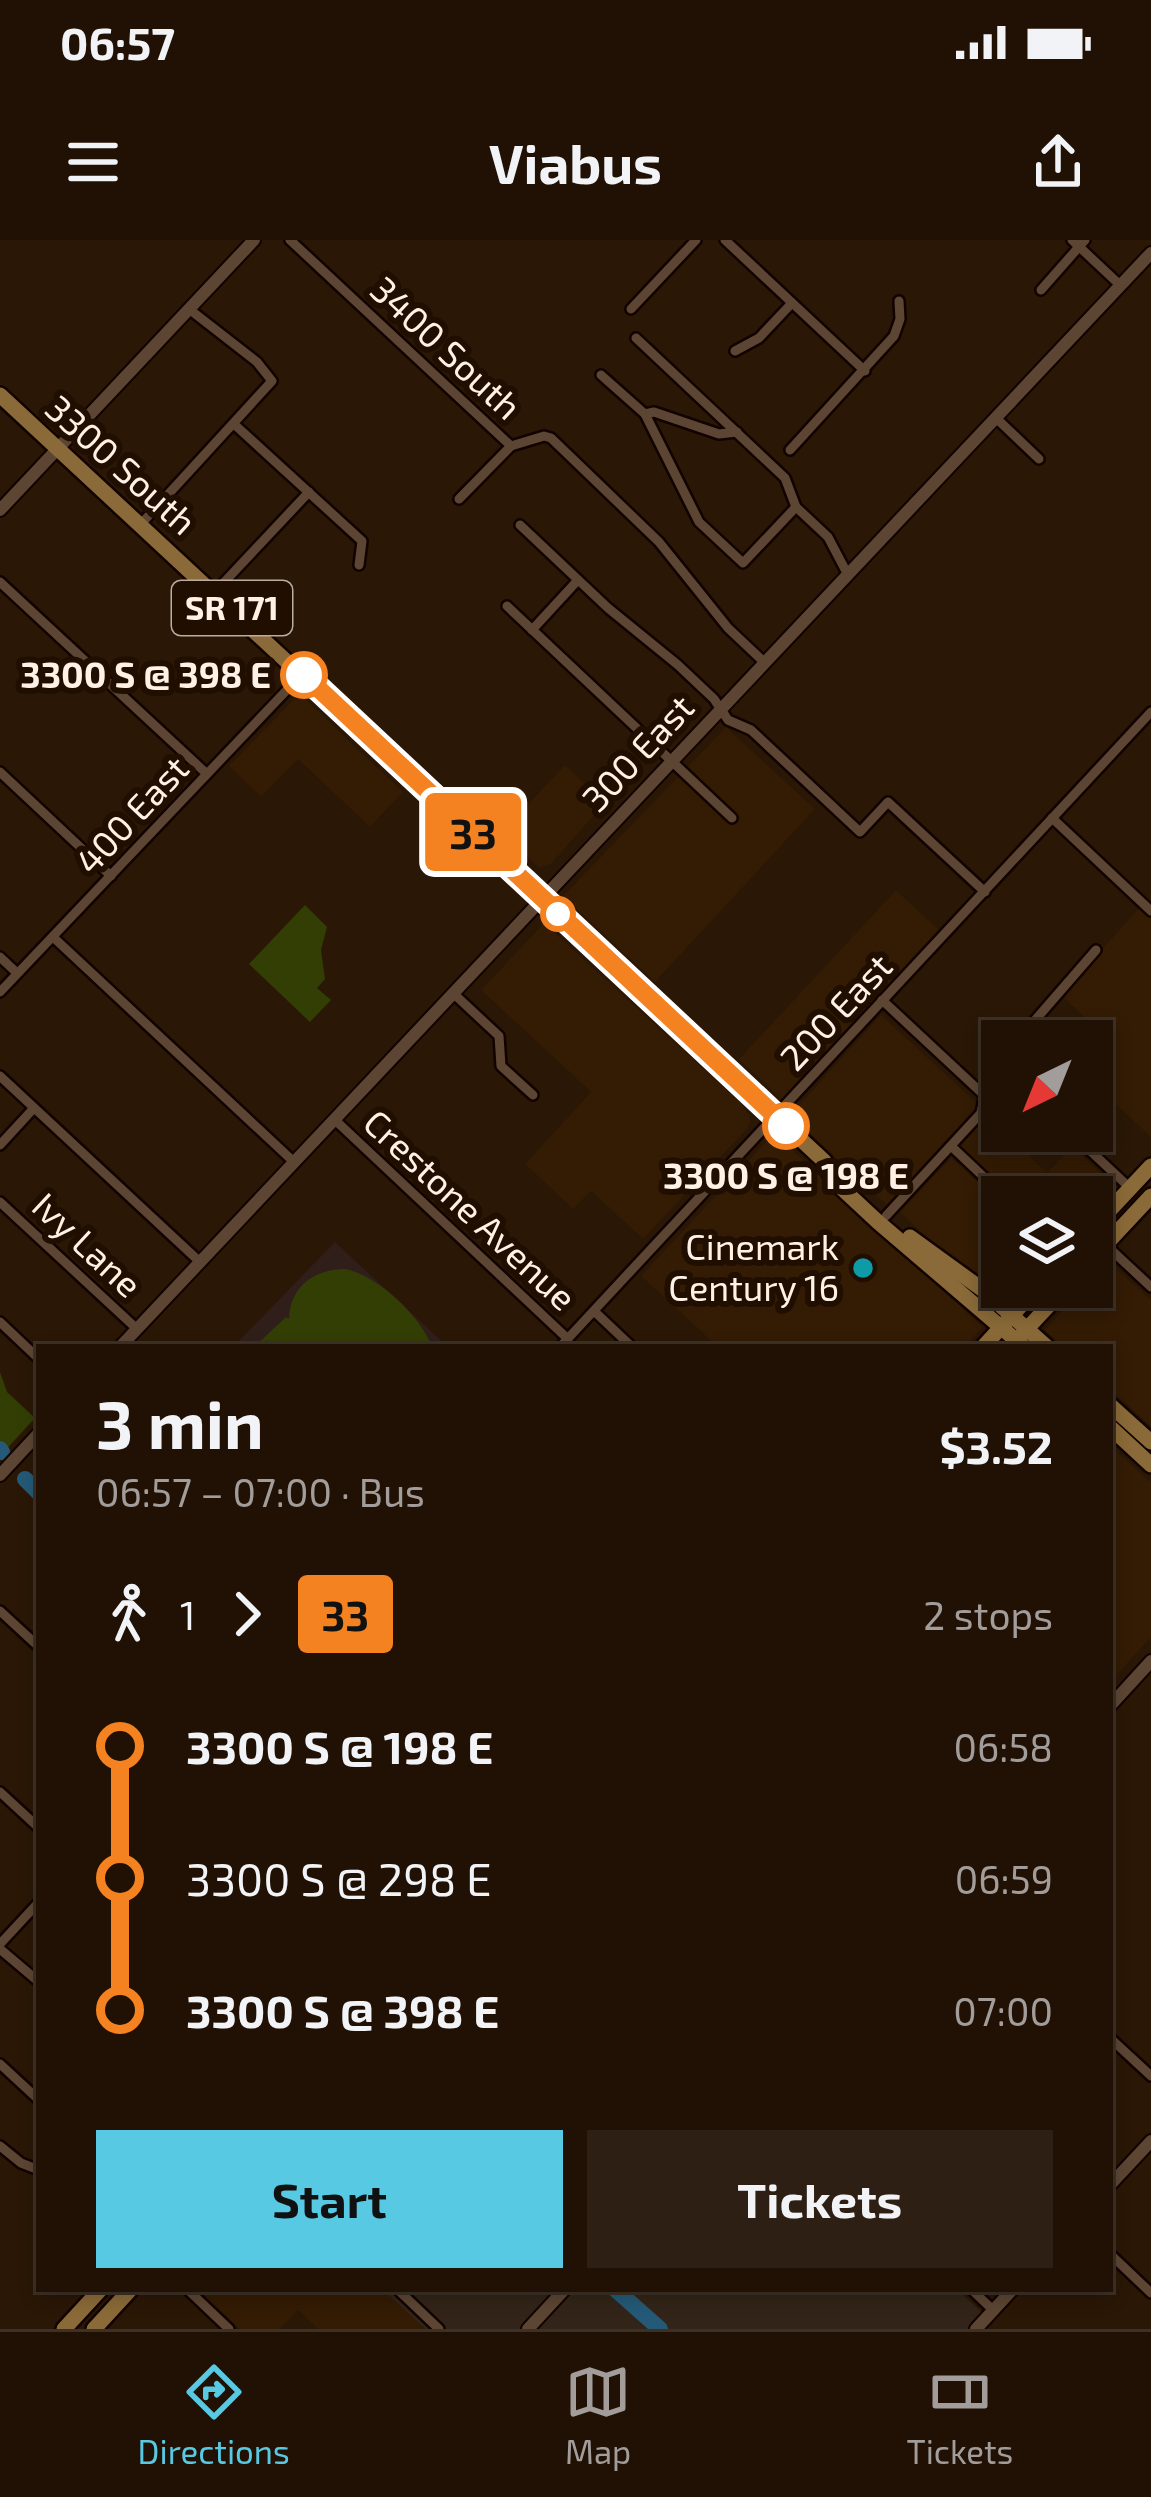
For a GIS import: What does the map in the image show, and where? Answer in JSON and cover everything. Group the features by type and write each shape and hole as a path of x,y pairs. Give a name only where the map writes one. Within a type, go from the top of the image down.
{"main road":[{"name":"3300 South","path":"0,395 776,1117 878,1222 1007,1321"},
{"path":"1113,1206 1151,1166"},
{"name":"3300 South","path":"830,1171 1007,1321 1020,1341"},
{"path":"1113,1237 1151,1196"},
{"path":"985,1344 1019,1308"},
{"path":"1020,1341 1048,1308"},
{"path":"1113,1408 1151,1442"},
{"path":"1113,1430 1151,1465"},
{"path":"64,2329 98,2292"},
{"path":"94,2329 128,2292"}],"street":[{"path":"0,510 254,240"},
{"name":"3400 South","path":"290,240 512,446"},
{"path":"631,309 696,240"},
{"path":"724,240 865,371"},
{"path":"1041,290 1079,242 1121,286"},
{"name":"300 East","path":"123,1344 1150,258"},
{"path":"790,450 894,336 899,302"},
{"path":"735,351 759,338 792,303"},
{"path":"142,524 272,381 257,362 189,309"},
{"path":"635,338 785,478 796,507 828,537 848,575"},
{"path":"601,375 645,413 699,522 743,562 796,507"},
{"path":"645,413 719,434 736,432"},
{"path":"995,417 1039,459"},
{"path":"235,424 362,541 359,565"},
{"path":"459,499 512,446 551,438 659,542 728,628 765,663"},
{"path":"215,592 309,491"},
{"path":"520,525 652,640 728,720 752,730 860,832 888,802 985,892"},
{"path":"532,630 578,580"},
{"path":"0,582 207,774"},
{"path":"507,606 732,818"},
{"name":"400 East","path":"0,992 302,674"},
{"name":"200 East","path":"564,1343 1151,712"},
{"path":"0,772 112,876"},
{"path":"1052,818 1151,911"},
{"path":"53,937 294,1162"},
{"path":"1035,1020 1096,950"},
{"path":"0,957 17,974"},
{"path":"454,994 499,1036 501,1066 533,1095"},
{"path":"882,1000 981,1092"},
{"path":"0,1076 200,1262"},
{"path":"0,1145 34,1108"},
{"path":"886,1216 981,1113"},
{"name":"Crestone Avenue","path":"335,1120 564,1343"},
{"path":"951,1146 983,1176"},
{"path":"1091,1152 1130,1188"},
{"name":"Ivy Lane","path":"0,1202 137,1329"},
{"path":"1113,1252 1151,1287"},
{"path":"594,1311 629,1344"},
{"path":"0,1322 36,1356"},
{"path":"0,1475 36,1436"},
{"path":"0,1611 36,1644"},
{"path":"1113,1703 1151,1661"},
{"path":"0,1792 36,1825"},
{"path":"36,1905 0,1946 36,1979"},
{"path":"1113,2041 1151,2076"},
{"path":"0,2064 36,2097"},
{"path":"1113,2182 1151,2141"},
{"path":"0,2146 36,2169"},
{"path":"1113,2257 1151,2293"},
{"path":"190,2292 230,2329"},
{"path":"400,2292 440,2329"},
{"path":"528,2329 563,2292"},
{"path":"974,2292 993,2310"},
{"path":"976,2329 1010,2292"}],"shaded area":[{"path":"294,699 305,699 403,792 370,827 298,759 261,797 229,766"},
{"path":"726,727 815,809 655,982 563,896"},
{"path":"565,765 605,803 551,864 539,868 502,832"},
{"path":"896,890 939,930 782,1100 739,1059"},
{"path":"1141,906 1151,916 1151,1137 1113,1102 1113,1020 1088,1020 1061,995"},
{"path":"544,923 742,1104 751,1120 643,1239 591,1191 573,1209 525,1164 591,1092 481,990"},
{"path":"881,1015 979,1105 887,1205 790,1115"},
{"path":"981,1122 981,1152 1025,1152 1047,1173 1067,1152 1078,1152 1104,1176 993,1176 959,1146"},
{"path":"774,1133 983,1327 967,1344 715,1344 641,1276"},
{"path":"951,1158 981,1185 981,1277 933,1244 900,1212"},
{"path":"335,1242 445,1344 236,1344"},
{"path":"1113,1266 1151,1300 1151,1426 1113,1392 1113,1344 1061,1344 1045,1330 1065,1308 1113,1308"},
{"path":"1113,1448 1151,1483 1151,1637 1113,1679"},
{"path":"200,2292 385,2292 425,2329 318,2329 298,2310 280,2329 240,2329"},
{"path":"385,2292 960,2292 992,2322 986,2329 425,2329"}],"green space":[{"path":"305,905 327,927 321,950 325,979 317,988 331,1000 310,1022 249,964"},
{"path":"345,1269 371,1279 418,1323 430,1344 257,1344 289,1319 299,1289 323,1272"},
{"path":"0,1372 7,1392 35,1418 0,1456"}],"waterway":[{"path":"25,1479 36,1490"},
{"path":"618,2292 660,2329"}],"bus line":[{"name":"33","path":"304,675 786,1126"}],"place":[{"name":"3300 S @ 398 E","path":"304,675"},
{"name":"3300 S @ 198 E","path":"786,1126"},
{"name":"Cinemark Century 16","path":"863,1268"}]}
